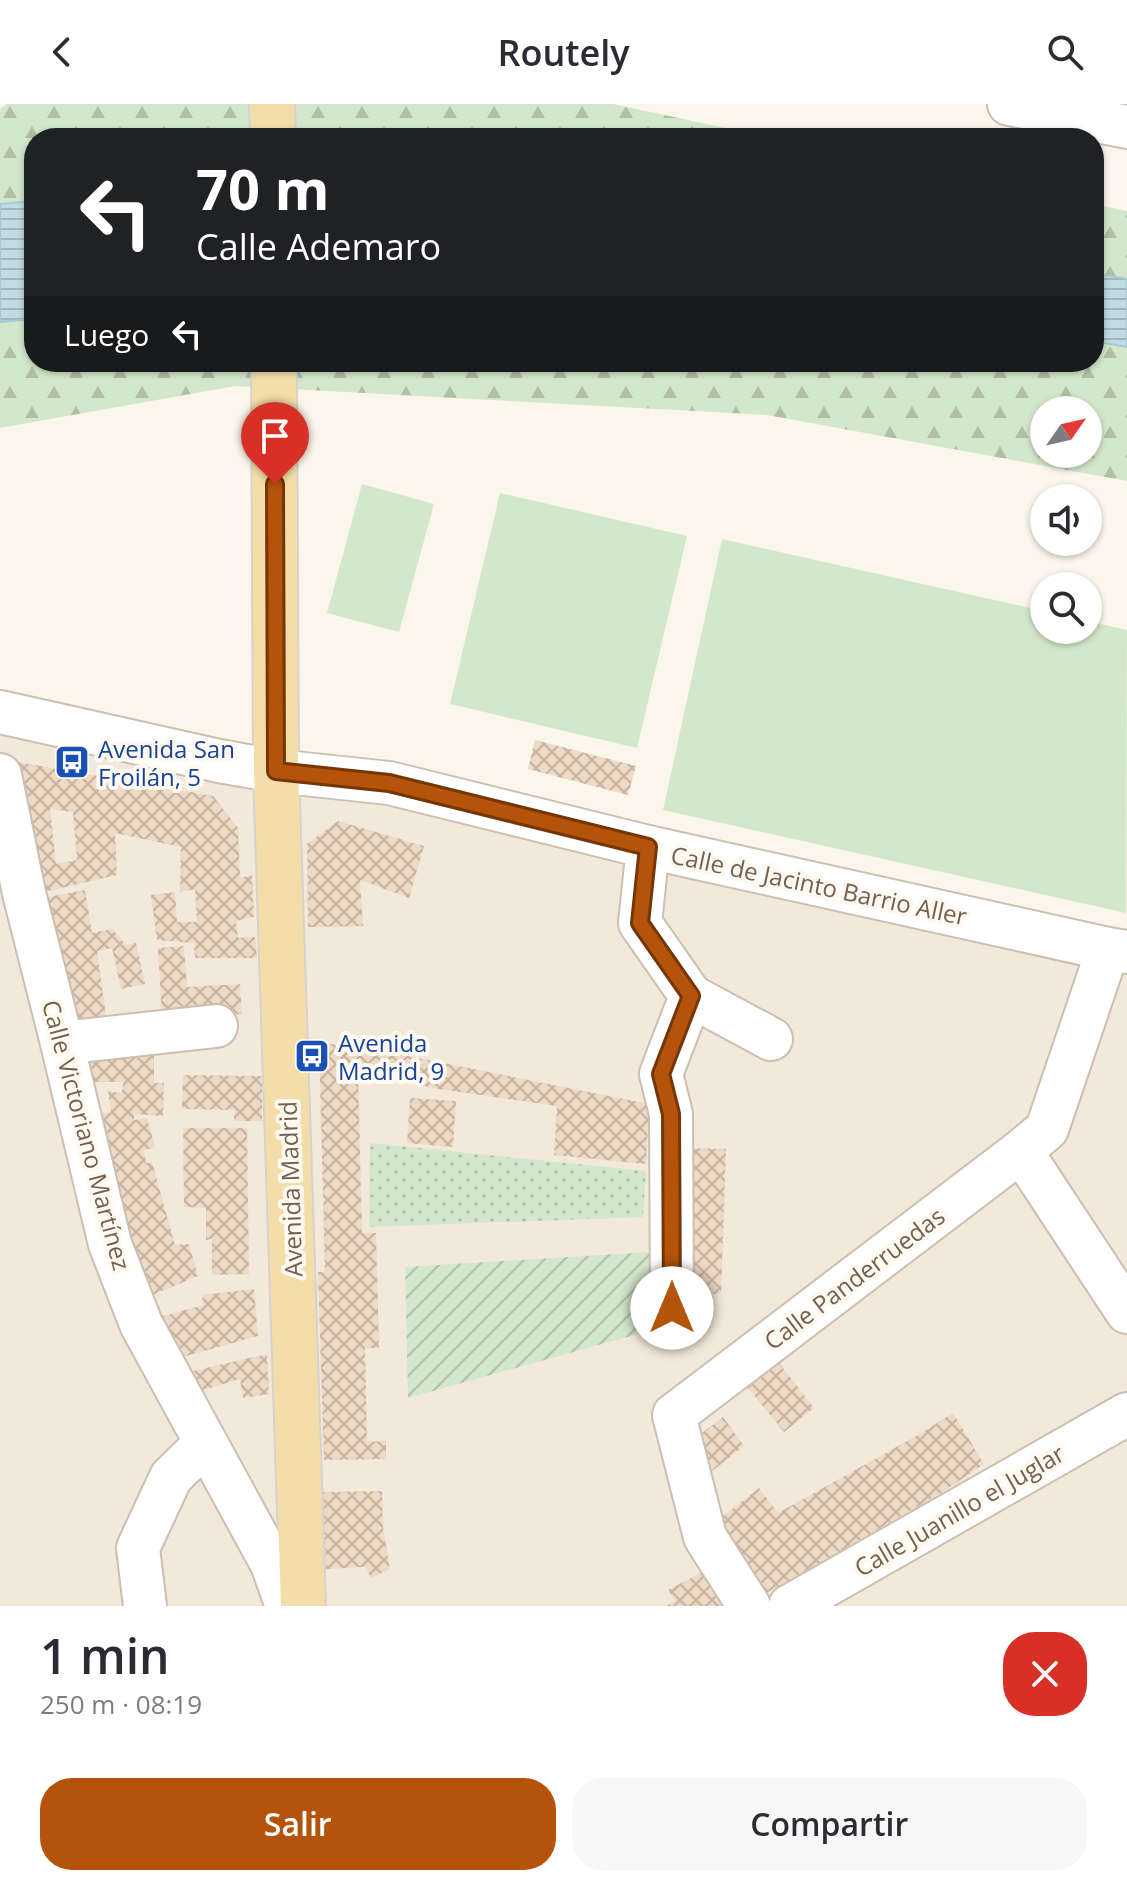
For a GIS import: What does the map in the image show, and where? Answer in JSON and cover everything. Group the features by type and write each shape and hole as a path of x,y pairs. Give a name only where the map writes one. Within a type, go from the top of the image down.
{"main road":[{"path":"272,104 273,128"},
{"name":"Avenida Madrid","path":"274,372 276,771 303,1606"}],"street":[{"path":"1009,104 1127,127"},
{"name":"Calle de Jacinto Barrio Aller","path":"0,712 219,761 276,771 389,783 648,847 1118,950"},
{"name":"Calle Victoriano Martínez","path":"0,775 24,893 110,1244 141,1324 272,1564 287,1606"},
{"path":"648,847 640,923 691,996 771,1039"},
{"name":"Calle Panderruedas","path":"749,1606 705,1537 674,1415 1047,1129 1118,950"},
{"path":"672,1308 671,1114 661,1074 691,996"},
{"path":"62,1043 216,1026"},
{"path":"1021,1151 1127,1312"},
{"name":"Calle Juanillo el Juglar","path":"790,1606 1127,1414"},
{"path":"145,1606 138,1548 171,1477 205,1444"}],"shaded area":[{"path":"0,707 1127,947 1127,1606 0,1606"}],"green space":[{"path":"7,104 613,104 725,128 24,128 24,372 1104,372 1104,206 1127,211 1127,481 1056,468 1102,468 1102,396 1030,396 1030,463 767,415 235,386 0,428 0,109"},
{"path":"362,484 434,504 399,632 327,613"},
{"path":"500,493 687,536 637,748 450,704"},
{"path":"722,539 1030,608 1030,644 1102,644 1102,624 1127,630 1126,913 663,810"},
{"path":"370,1143 646,1171 643,1217 369,1227"},
{"path":"650,1252 656,1329 408,1398 405,1267"}],"water":[{"path":"24,202 24,320 0,322 0,204"},
{"path":"1104,275 1127,279 1127,347 1104,343"}],"building":[{"path":"535,740 636,766 628,795 528,769"},
{"path":"18,762 213,796 238,828 240,878 252,875 254,917 236,921 238,938 255,937 257,958 195,958 194,943 157,940 151,895 175,892 177,922 197,922 195,889 180,892 181,847 115,833 117,875 44,892","holes":["50,809 73,812 77,860 56,864"]},
{"path":"338,821 424,846 409,898 360,880 363,926 308,927 307,844"},
{"path":"85,890 92,933 112,929 126,945 136,943 145,984 121,989 112,948 97,951 107,1024 74,1028 43,898"},
{"path":"184,946 187,987 240,984 242,1014 162,1019 158,948"},
{"path":"319,1043 358,1046 649,1104 646,1164 554,1155 557,1106 439,1089 358,1073 362,1233 376,1233 379,1348 365,1348 367,1442 386,1441 386,1459 324,1460 318,1272 325,1272"},
{"path":"89,1048 154,1049 154,1083 164,1083 163,1116 134,1114 134,1120 147,1118 155,1148 144,1150 146,1163 152,1162 175,1245 189,1244 198,1276 150,1296 125,1237 92,1115 111,1112 108,1091 122,1093 123,1082 89,1082"},
{"path":"183,1075 262,1076 262,1121 234,1121 234,1110 182,1109"},
{"path":"410,1098 456,1101 453,1147 407,1143"},
{"path":"183,1128 247,1128 249,1274 212,1275 212,1239 206,1240 206,1208 184,1207"},
{"path":"684,1148 726,1149 721,1294 680,1293"},
{"path":"254,1289 258,1336 179,1358 161,1317 203,1305 202,1295"},
{"path":"267,1354 269,1394 243,1398 240,1379 203,1390 193,1371"},
{"path":"779,1363 814,1408 784,1432 748,1388"},
{"path":"953,1413 984,1464 941,1493 760,1597 714,1523 759,1488 778,1513"},
{"path":"723,1417 744,1446 706,1476 692,1441"},
{"path":"382,1491 383,1527 390,1569 371,1578 365,1567 326,1569 323,1492"},
{"path":"712,1567 733,1606 666,1606 675,1601 668,1590"}],"place":[{"name":"Avenida San Froilán, 5","path":"72,762"},
{"name":"Avenida Madrid, 9","path":"312,1056"}],"route":[{"path":"275,484 276,771 389,783 648,847 640,923 691,996 661,1074 671,1114 672,1308"}]}
